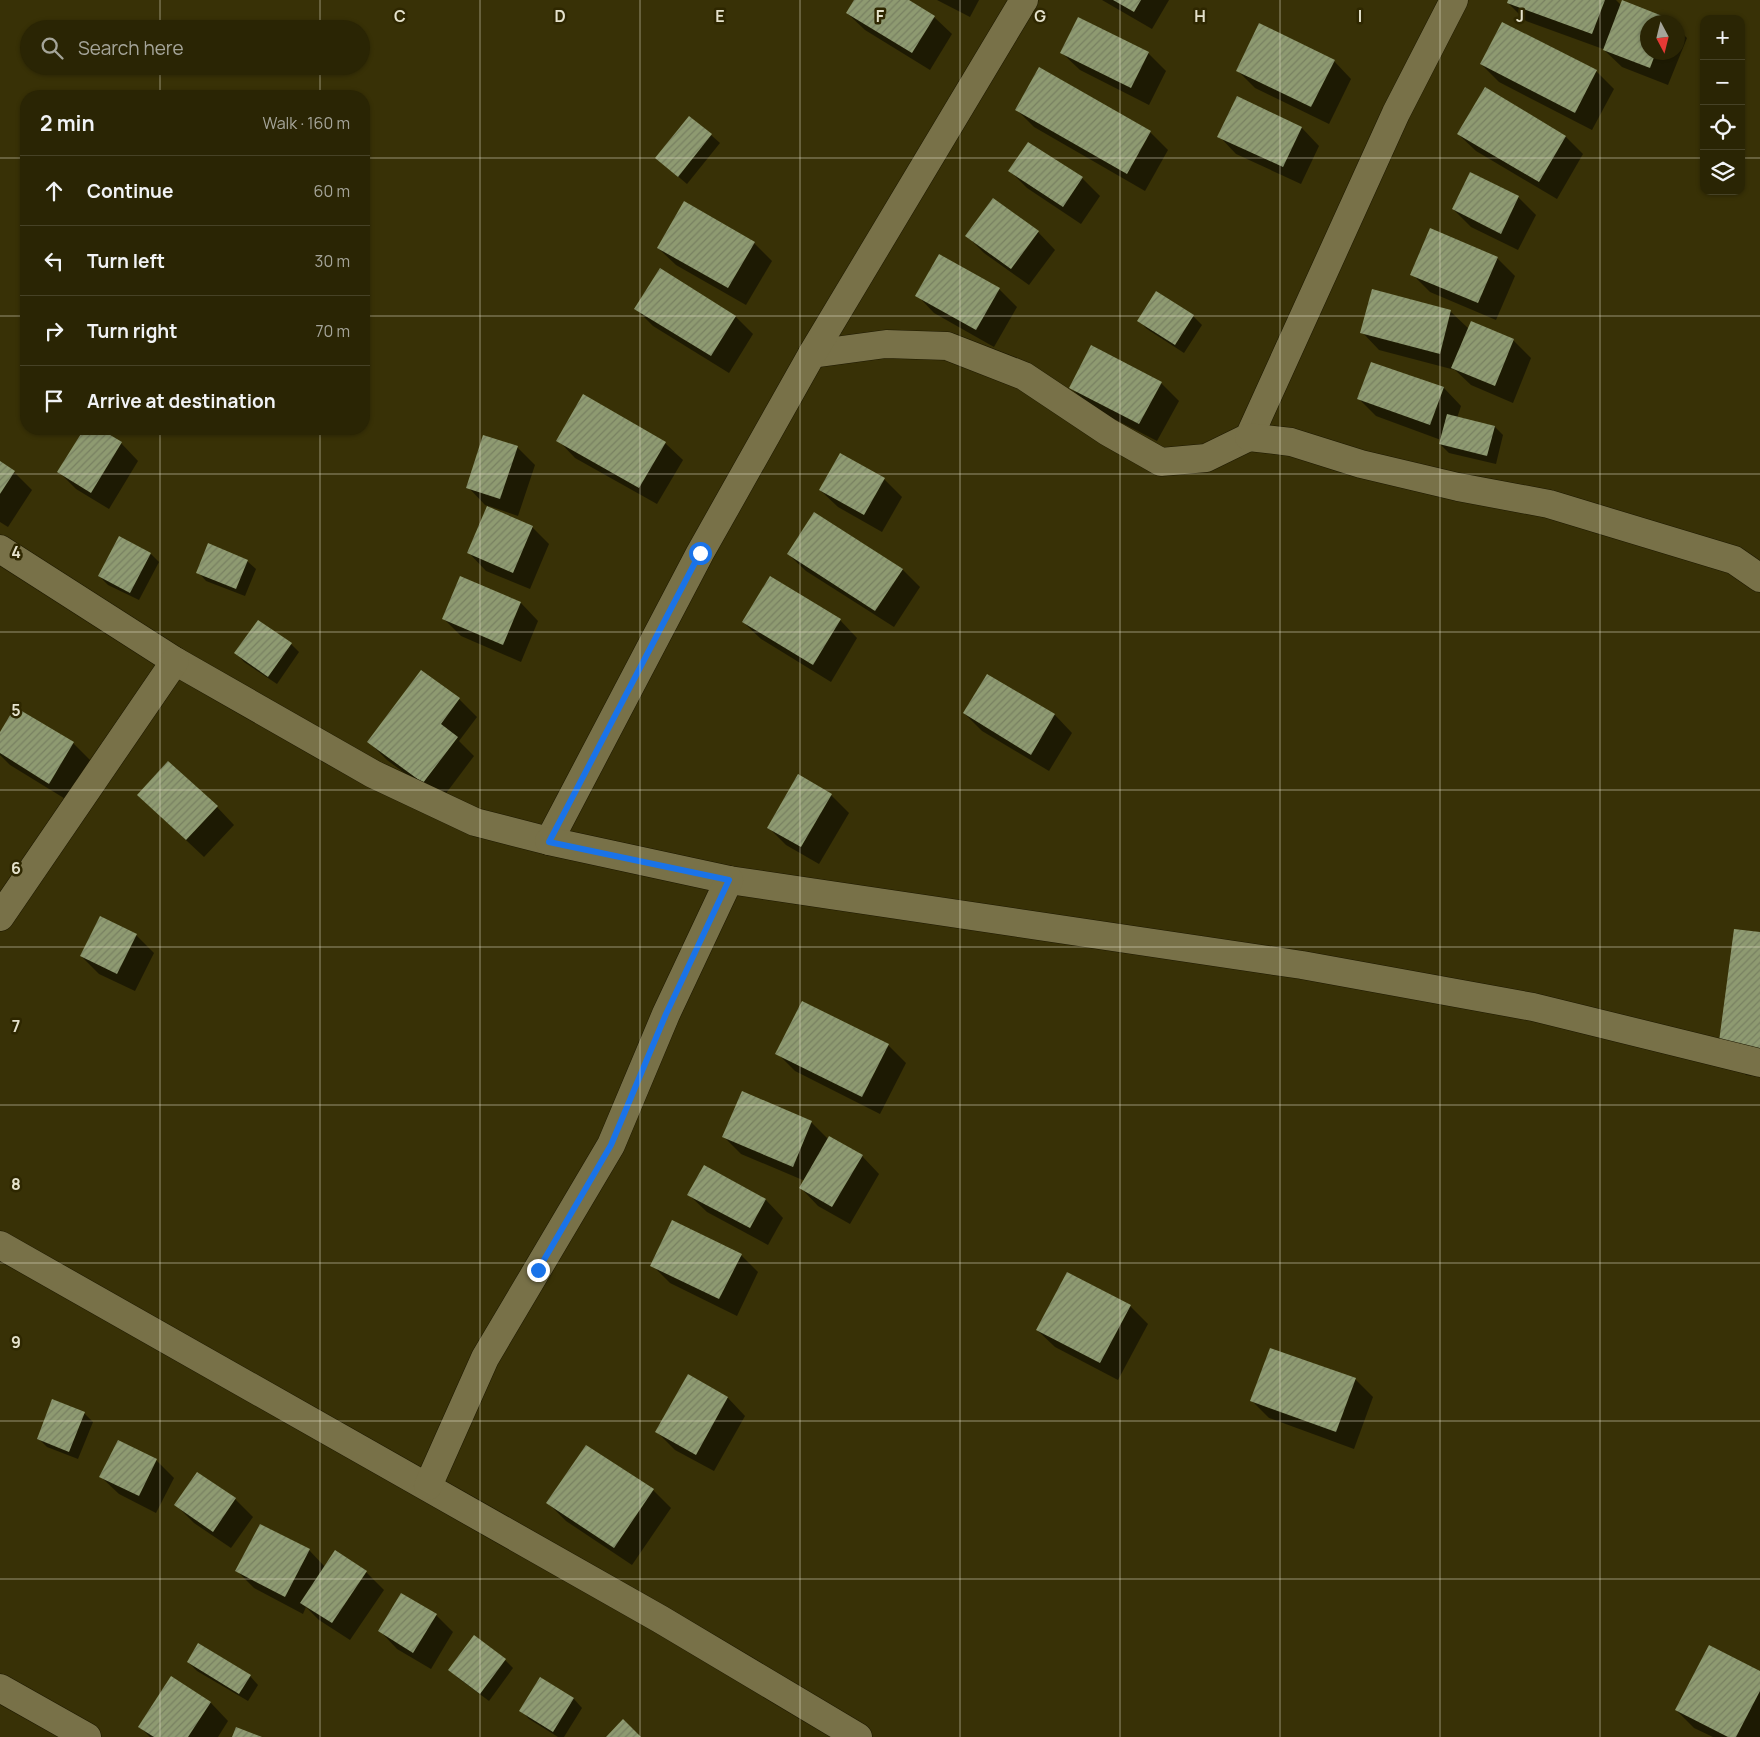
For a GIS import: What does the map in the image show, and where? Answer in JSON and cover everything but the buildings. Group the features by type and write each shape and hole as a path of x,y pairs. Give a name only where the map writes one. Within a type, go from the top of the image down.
{"street":[{"path":"549,842 700,553 812,354 1024,0"},
{"path":"1249,437 1396,113 1454,0"},
{"path":"812,354 886,344 947,346 1024,376 1108,432 1161,462 1206,458 1249,437 1291,442 1361,464 1458,487 1548,504 1734,560 1760,578"},
{"path":"0,549 175,661 373,774 475,822 549,842 729,880 1302,965 1532,1007 1760,1063"},
{"path":"0,917 175,661"},
{"path":"428,1486 485,1358 611,1145 666,1014 729,880"},
{"path":"0,1245 660,1619 858,1737"},
{"path":"0,1688 87,1737"}],"route":[{"path":"538,1270 611,1145 666,1014 729,880 549,842 700,553"}]}
